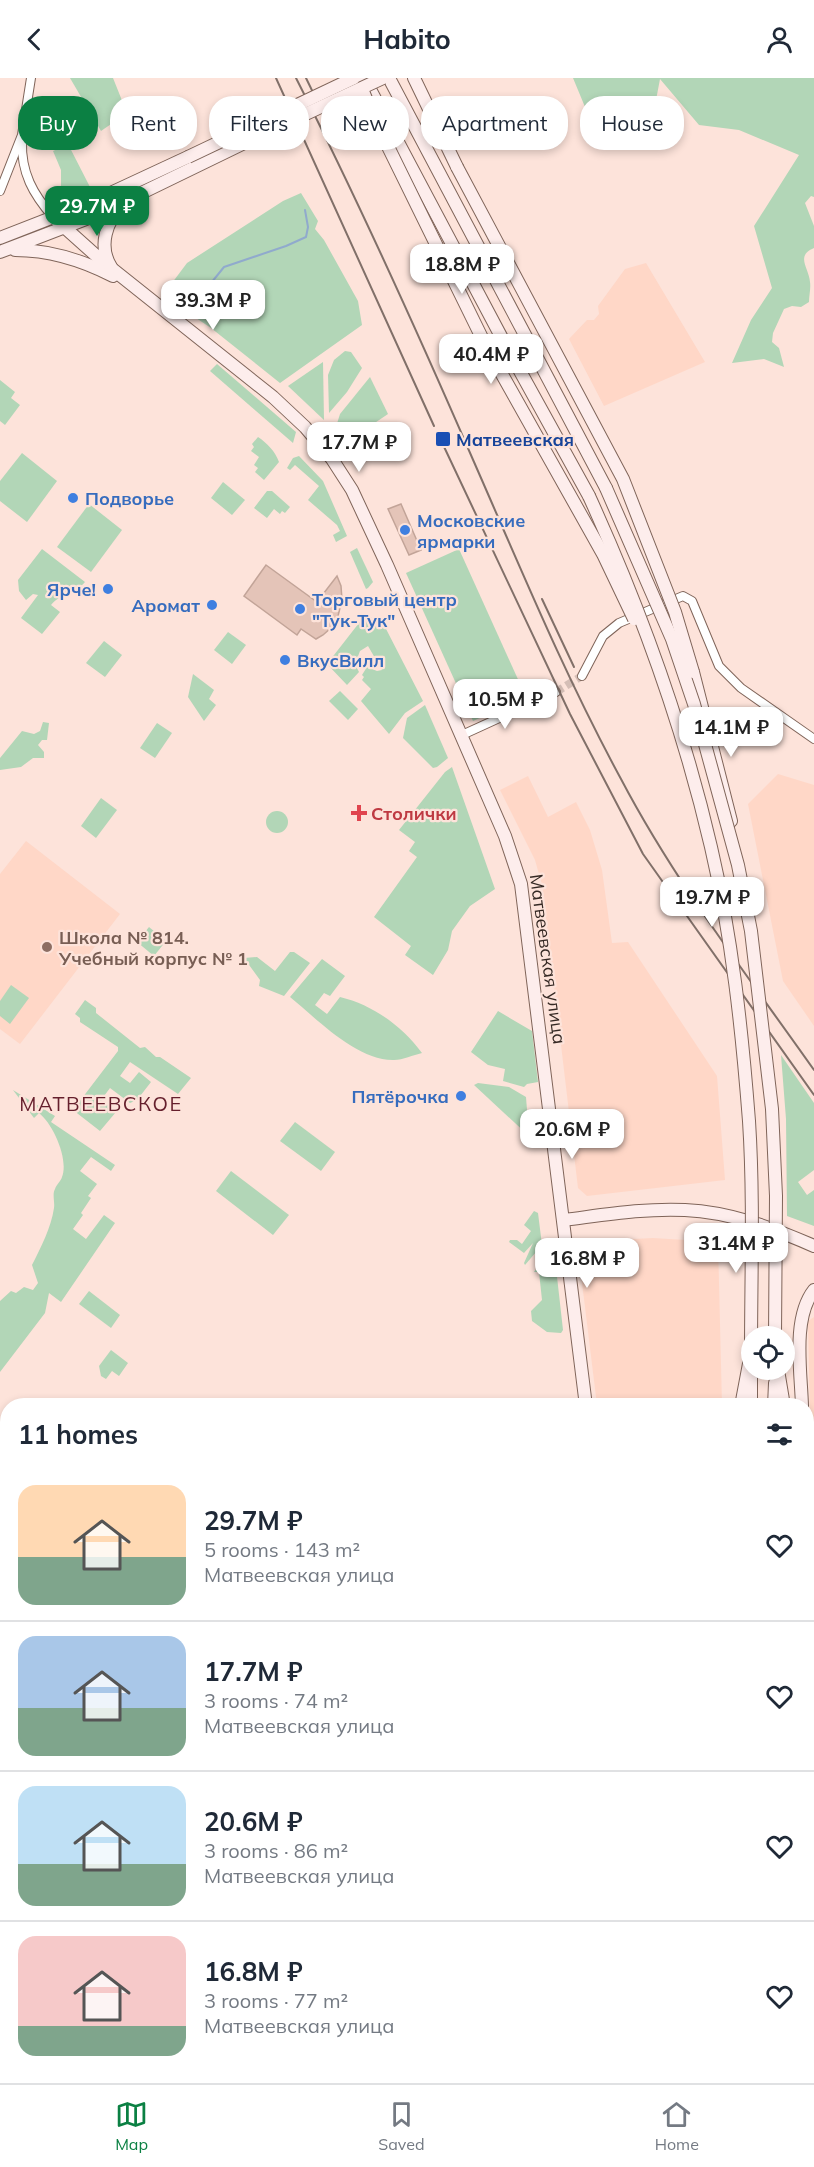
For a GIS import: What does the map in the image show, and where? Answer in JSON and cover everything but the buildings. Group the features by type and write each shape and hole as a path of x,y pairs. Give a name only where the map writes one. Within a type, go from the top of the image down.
{"main road":[{"path":"2,247 54,217 359,81 383,78"},
{"path":"389,78 606,488 672,639 694,704 736,852"},
{"path":"414,78 457,167 623,479 675,612 728,803 751,932 772,1109 776,1196 776,1326"},
{"path":"2,247 64,227 132,198 359,81"},
{"path":"359,81 589,496 633,597 692,777 708,837 729,940 749,1123 751,1326"},
{"path":"359,81 374,118 485,344 603,554 656,663"},
{"path":"111,268 104,250 107,226 117,210 132,198"},
{"path":"54,217 134,287"},
{"path":"2,247 76,259 134,287"},
{"name":"Матвеевская улица","path":"134,287 273,397 305,427 332,459 352,490 374,536 514,858 521,884 585,1398"},
{"path":"564,1220 651,1210 701,1212 761,1225 814,1246"},
{"path":"802,1398 800,1320 806,1301 814,1290"},
{"path":"743,1398 746,1380"},
{"path":"752,1380 752,1398"},
{"path":"775,1398 776,1380"},
{"path":"779,1380 782,1398"}],"street":[{"path":"28,96 31,78"},
{"path":"0,191 18,145"},
{"path":"23,150 24,169 29,186 54,217"},
{"path":"582,676 603,636 619,623 683,596 692,601 719,666 741,688 814,739"},
{"path":"462,735 556,692"}],"shaded area":[{"path":"646,263 705,362 604,406 569,339 587,320 594,320 599,314 598,306 625,269"},
{"path":"778,774 814,785 814,1026 783,981 748,804"},
{"path":"528,776 548,817 576,802 590,830 602,870 612,943 628,942 717,1076 725,1180 587,1196 578,1188 542,885 535,860 500,790"},
{"name":"Школа № 814. Учебный корпус № 1","path":"26,841 120,914 20,1044 0,1029 0,874"},
{"path":"653,1238 718,1242 722,1398 596,1398 577,1242"},
{"path":"814,1317 814,1398 810,1398 808,1321"}],"green space":[{"path":"70,78 113,78 120,96 110,96 110,125 101,131 98,126 98,96 81,96"},
{"path":"573,78 814,78 814,197 811,196 805,203 814,226 814,248 808,251 804,259 810,282 809,302 801,307 792,306 784,309 773,333 772,342 779,348 784,367 764,359 732,363 751,320 772,288 754,226 799,155 739,130 699,125 684,107 684,96 674,96 660,79 657,96 580,96"},
{"path":"71,150 90,187 76,199 67,196 61,186 61,170 53,151"},
{"path":"301,193 318,221 315,229 324,240 358,301 362,325 280,383 211,328 166,298 169,287 187,263 283,201"},
{"path":"345,351 351,352 362,368 347,392 329,413 328,375 334,360"},
{"path":"323,362 324,420 288,386"},
{"path":"217,364 296,432 293,443 210,371"},
{"path":"370,377 388,414 342,445 335,430 340,414"},
{"path":"0,380 15,392 11,398 20,405 5,425 0,421"},
{"path":"258,437 265,442 279,462 264,480 255,472 258,468 254,465 259,457 251,451 254,447 252,444"},
{"path":"22,453 57,481 27,522 0,501 0,481"},
{"path":"299,456 323,481 347,536 336,542 333,535 340,531 337,525 308,500 319,486 295,465 290,470 287,468 293,458"},
{"path":"223,482 245,500 232,515 211,498"},
{"path":"267,491 272,491 290,507 285,513 282,511 280,514 274,509 267,518 254,508"},
{"path":"89,504 122,530 91,572 57,547"},
{"path":"357,548 373,582 366,589 350,552"},
{"path":"42,549 85,582 51,605 60,612 42,634 21,618 38,595 33,594 26,600 19,591 18,580"},
{"path":"459,549 526,697 473,721 406,573"},
{"path":"366,614 378,627 384,625 423,701 405,713 389,734 361,701 371,689 362,680 367,667 377,671 382,670 368,646 360,651 355,664 359,672 347,685 327,664"},
{"path":"228,632 246,645 232,664 214,650"},
{"path":"104,641 122,655 105,677 86,663"},
{"path":"193,674 214,690 209,699 216,705 204,721 188,697"},
{"path":"340,691 358,709 348,720 329,701"},
{"path":"425,705 448,758 433,768 403,738 407,718"},
{"path":"43,722 49,723 47,740 42,740 38,745 44,752 44,758 33,758 21,767 0,770 0,758 22,731 34,734 40,731"},
{"path":"157,723 172,733 155,758 140,748"},
{"path":"452,767 495,889 470,906 452,931 448,950 433,975 405,955 411,946 374,917 417,857 409,851 415,842 399,830 445,772"},
{"path":"101,798 117,810 96,838 81,826"},
{"path":"277,811 285,814 288,822 285,830 277,833 269,830 266,822 269,814"},
{"path":"149,927 166,941 154,956 137,942"},
{"path":"290,952 294,952 310,963 284,996 259,986 260,980 244,958 257,957 275,971"},
{"path":"322,959 345,976 330,996 324,993 315,1005 327,1014 340,997 364,1005 396,1026 422,1053 394,1060 366,1054 338,1037 290,997"},
{"path":"11,985 29,998 10,1024 0,1016 0,1001"},
{"path":"85,1000 96,1008 96,1013 140,1048 145,1047 156,1057 160,1057 191,1078 178,1094 130,1062 120,1076 130,1083 139,1072 151,1082 137,1100 130,1103 110,1088 101,1100 116,1112 100,1131 73,1110 118,1051 118,1047 80,1022 80,1018 75,1014"},
{"path":"498,1011 532,1031 538,1082 527,1084 524,1087 503,1081 505,1069 488,1065 471,1052"},
{"path":"781,1055 814,1103 814,1170 798,1182 807,1195 814,1190 814,1226 787,1216 786,1119"},
{"path":"478,1083 509,1087 526,1097 529,1136 474,1085"},
{"path":"13,1090 55,1116 51,1122 115,1165 111,1171 91,1157 80,1171 97,1184 88,1196 91,1198 73,1229 86,1239 104,1215 115,1223 61,1302 49,1293 45,1313 0,1372 0,1301 11,1291 16,1293 24,1287 33,1290 38,1283 32,1265 51,1223 54,1191 64,1170 58,1142 49,1125 39,1113 34,1118"},
{"path":"295,1122 335,1152 321,1171 280,1141"},
{"path":"231,1171 289,1215 273,1235 216,1191"},
{"path":"534,1211 538,1213 542,1245 525,1265 533,1243 524,1253 509,1242 517,1240 522,1244 531,1231 524,1225"},
{"path":"550,1249 554,1250 563,1330 561,1333 547,1332 532,1321 531,1311 542,1300 539,1272 534,1272"},
{"path":"89,1291 120,1315 111,1328 79,1304"},
{"path":"111,1350 128,1363 119,1376 112,1371 106,1379 101,1376 99,1366"}],"waterway":[{"path":"203,293 224,267 306,237 308,227 305,210"}],"tunnel":[{"path":"556,692 582,676"}],"railway":[{"path":"276,78 434,426"},
{"path":"296,78 388,269 544,622 601,740 642,817 688,891 814,1070"},
{"path":"306,78 321,109"},
{"path":"438,434 570,714 643,854 814,1095"},
{"path":"542,599 574,667"}],"place":[{"name":"Матвеевская","path":"443,439"},
{"name":"Подворье","path":"73,498"},
{"name":"Московские ярмарки","path":"405,530"},
{"name":"Ярче!","path":"108,589"},
{"name":"Аромат","path":"212,605"},
{"name":"Торговый центр \"Тук-Тук\"","path":"300,609"},
{"name":"ВкусВилл","path":"285,660"},
{"name":"Столички","path":"359,813"},
{"name":"Школа № 814. Учебный корпус № 1","path":"47,947"},
{"name":"Пятёрочка","path":"461,1096"}],"district":[{"name":"МАТВЕЕВСКОЕ","path":"101,1103"}]}
